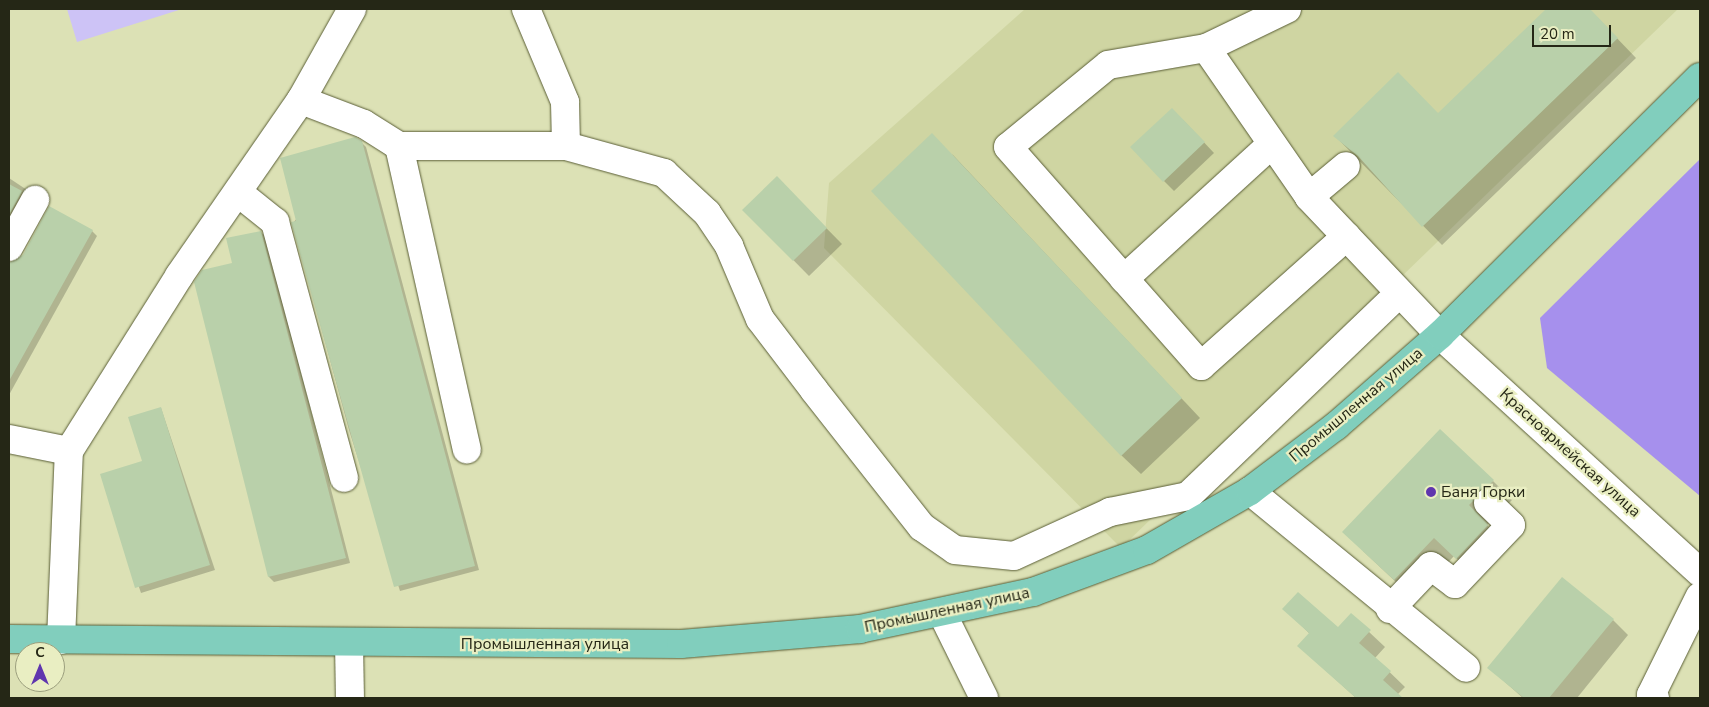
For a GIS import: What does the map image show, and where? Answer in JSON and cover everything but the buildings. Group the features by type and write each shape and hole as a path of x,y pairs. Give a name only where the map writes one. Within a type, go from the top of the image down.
{"main road":[{"name":"Промышленная улица","path":"9,639 681,644 860,629 942,613 1033,592 1146,550 1250,491 1336,426 1440,334 1700,77"}],"street":[{"path":"60,640 69,451 179,276 240,194 301,100 352,9"},
{"path":"526,9 565,102 566,146"},
{"path":"1287,9 1206,48 1108,65 1008,147 1201,366 1347,236"},
{"name":"Красноармейская улица","path":"1206,48 1309,197 1440,334 1700,572"},
{"path":"301,100 364,124 399,146 566,146 664,173 707,213 729,246 760,319 922,527 955,550 1014,556 1110,512 1188,496 1389,303"},
{"path":"1124,279 1272,144"},
{"path":"399,146 467,449"},
{"path":"1309,197 1346,166"},
{"path":"240,194 275,222 344,478"},
{"path":"9,247 34,200"},
{"path":"9,439 69,451"},
{"path":"1250,491 1390,608 1466,668"},
{"path":"1390,608 1431,566 1455,584 1511,525 1488,503"},
{"path":"1651,697 1700,596"},
{"path":"942,613 984,698"},
{"path":"349,643 350,698"}],"shaded area":[{"path":"67,9 182,9 77,42"},
{"path":"1025,9 1678,9 1121,548 824,248 829,183"},
{"path":"1700,159 1700,496 1547,368 1540,318"}],"place":[{"name":"Баня Горки","path":"1431,492"}]}
